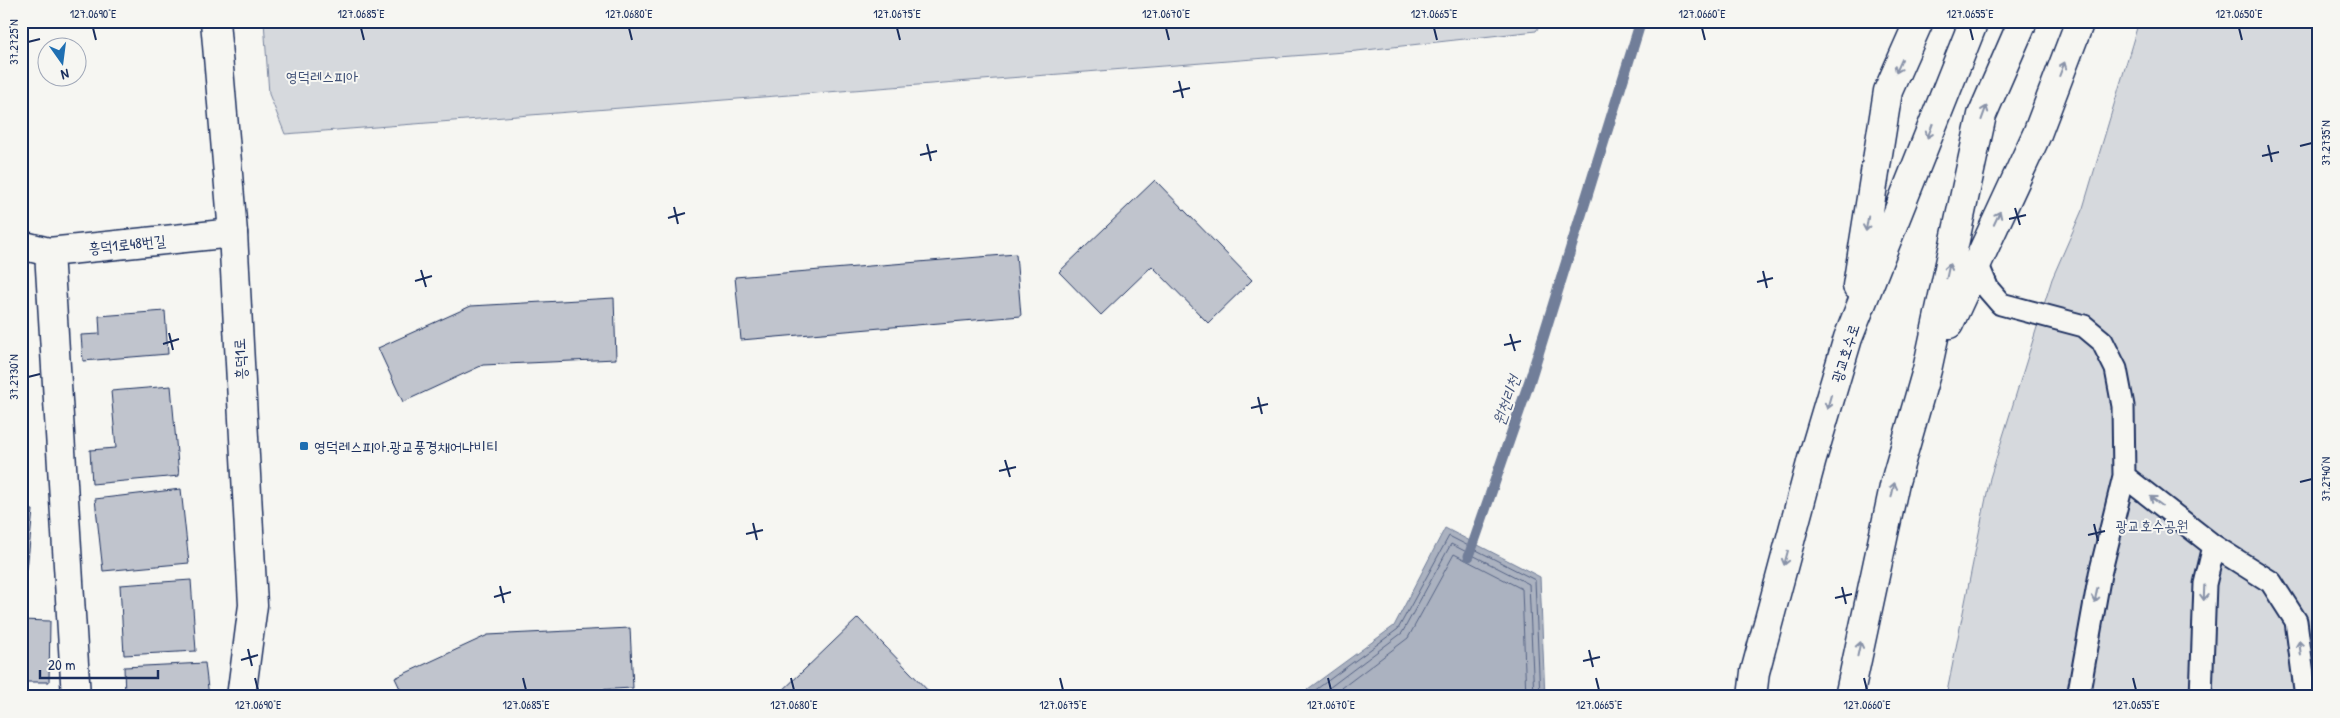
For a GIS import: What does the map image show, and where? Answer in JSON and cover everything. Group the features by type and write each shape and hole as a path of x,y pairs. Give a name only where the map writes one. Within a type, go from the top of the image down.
{"main road":[{"name":"흥덕1로","path":"215,21 233,233 253,605 241,697"},
{"path":"1848,338 1888,90 1919,21"},
{"name":"광교호수로","path":"1752,697 1755,672 1812,459 1848,338 1974,21"},
{"path":"1849,697 1895,482 1927,370 1982,115 2023,21"},
{"path":"1927,370 2037,134 2080,21"},
{"name":"흥덕1로48번길","path":"21,245 49,252 233,233"},
{"path":"49,252 76,697"}],"lane":[{"path":"1977,262 1988,288 2001,304 2084,326 2102,341 2116,369 2121,397 2124,476 2100,574 2078,697"},
{"path":"2124,476 2214,546 2271,582 2296,620 2306,697"},
{"path":"2202,697 2205,584 2214,546"}],"green space":[{"name":"영덕레스피아","path":"264,21 1543,21 1536,31 1357,51 285,134 269,94"},
{"name":"광교호수공원","path":"2139,21 2319,21 2319,697 1946,697 1990,478 2052,279 2083,208"}],"water":[{"path":"1445,528 1540,577 1545,697 1297,697 1394,626"}],"building":[{"path":"1155,180 1252,280 1208,323 1152,266 1101,315 1059,272"},
{"path":"1016,254 1021,316 741,340 735,277"},
{"path":"614,298 616,359 483,365 403,402 378,348 471,306"},
{"path":"165,311 168,354 83,361 81,335 100,334 99,316"},
{"path":"171,386 179,476 92,484 90,450 116,448 111,391"},
{"path":"21,392 25,393 23,460 21,459"},
{"path":"181,489 189,563 103,571 95,499"},
{"path":"21,509 33,510 27,570 21,569"},
{"path":"191,580 196,651 124,655 120,585"},
{"path":"858,618 934,697 776,697"},
{"path":"21,620 50,621 49,682 21,682"},
{"path":"630,628 633,688 499,695 495,697 404,697 395,678 488,635"},
{"path":"205,663 209,697 125,697 124,667"}],"waterway":[{"name":"원천리천","path":"1469,556 1530,380 1641,21"}],"place":[{"name":"영덕레스피아.광교풍경채어나비티","path":"304,446"}]}
